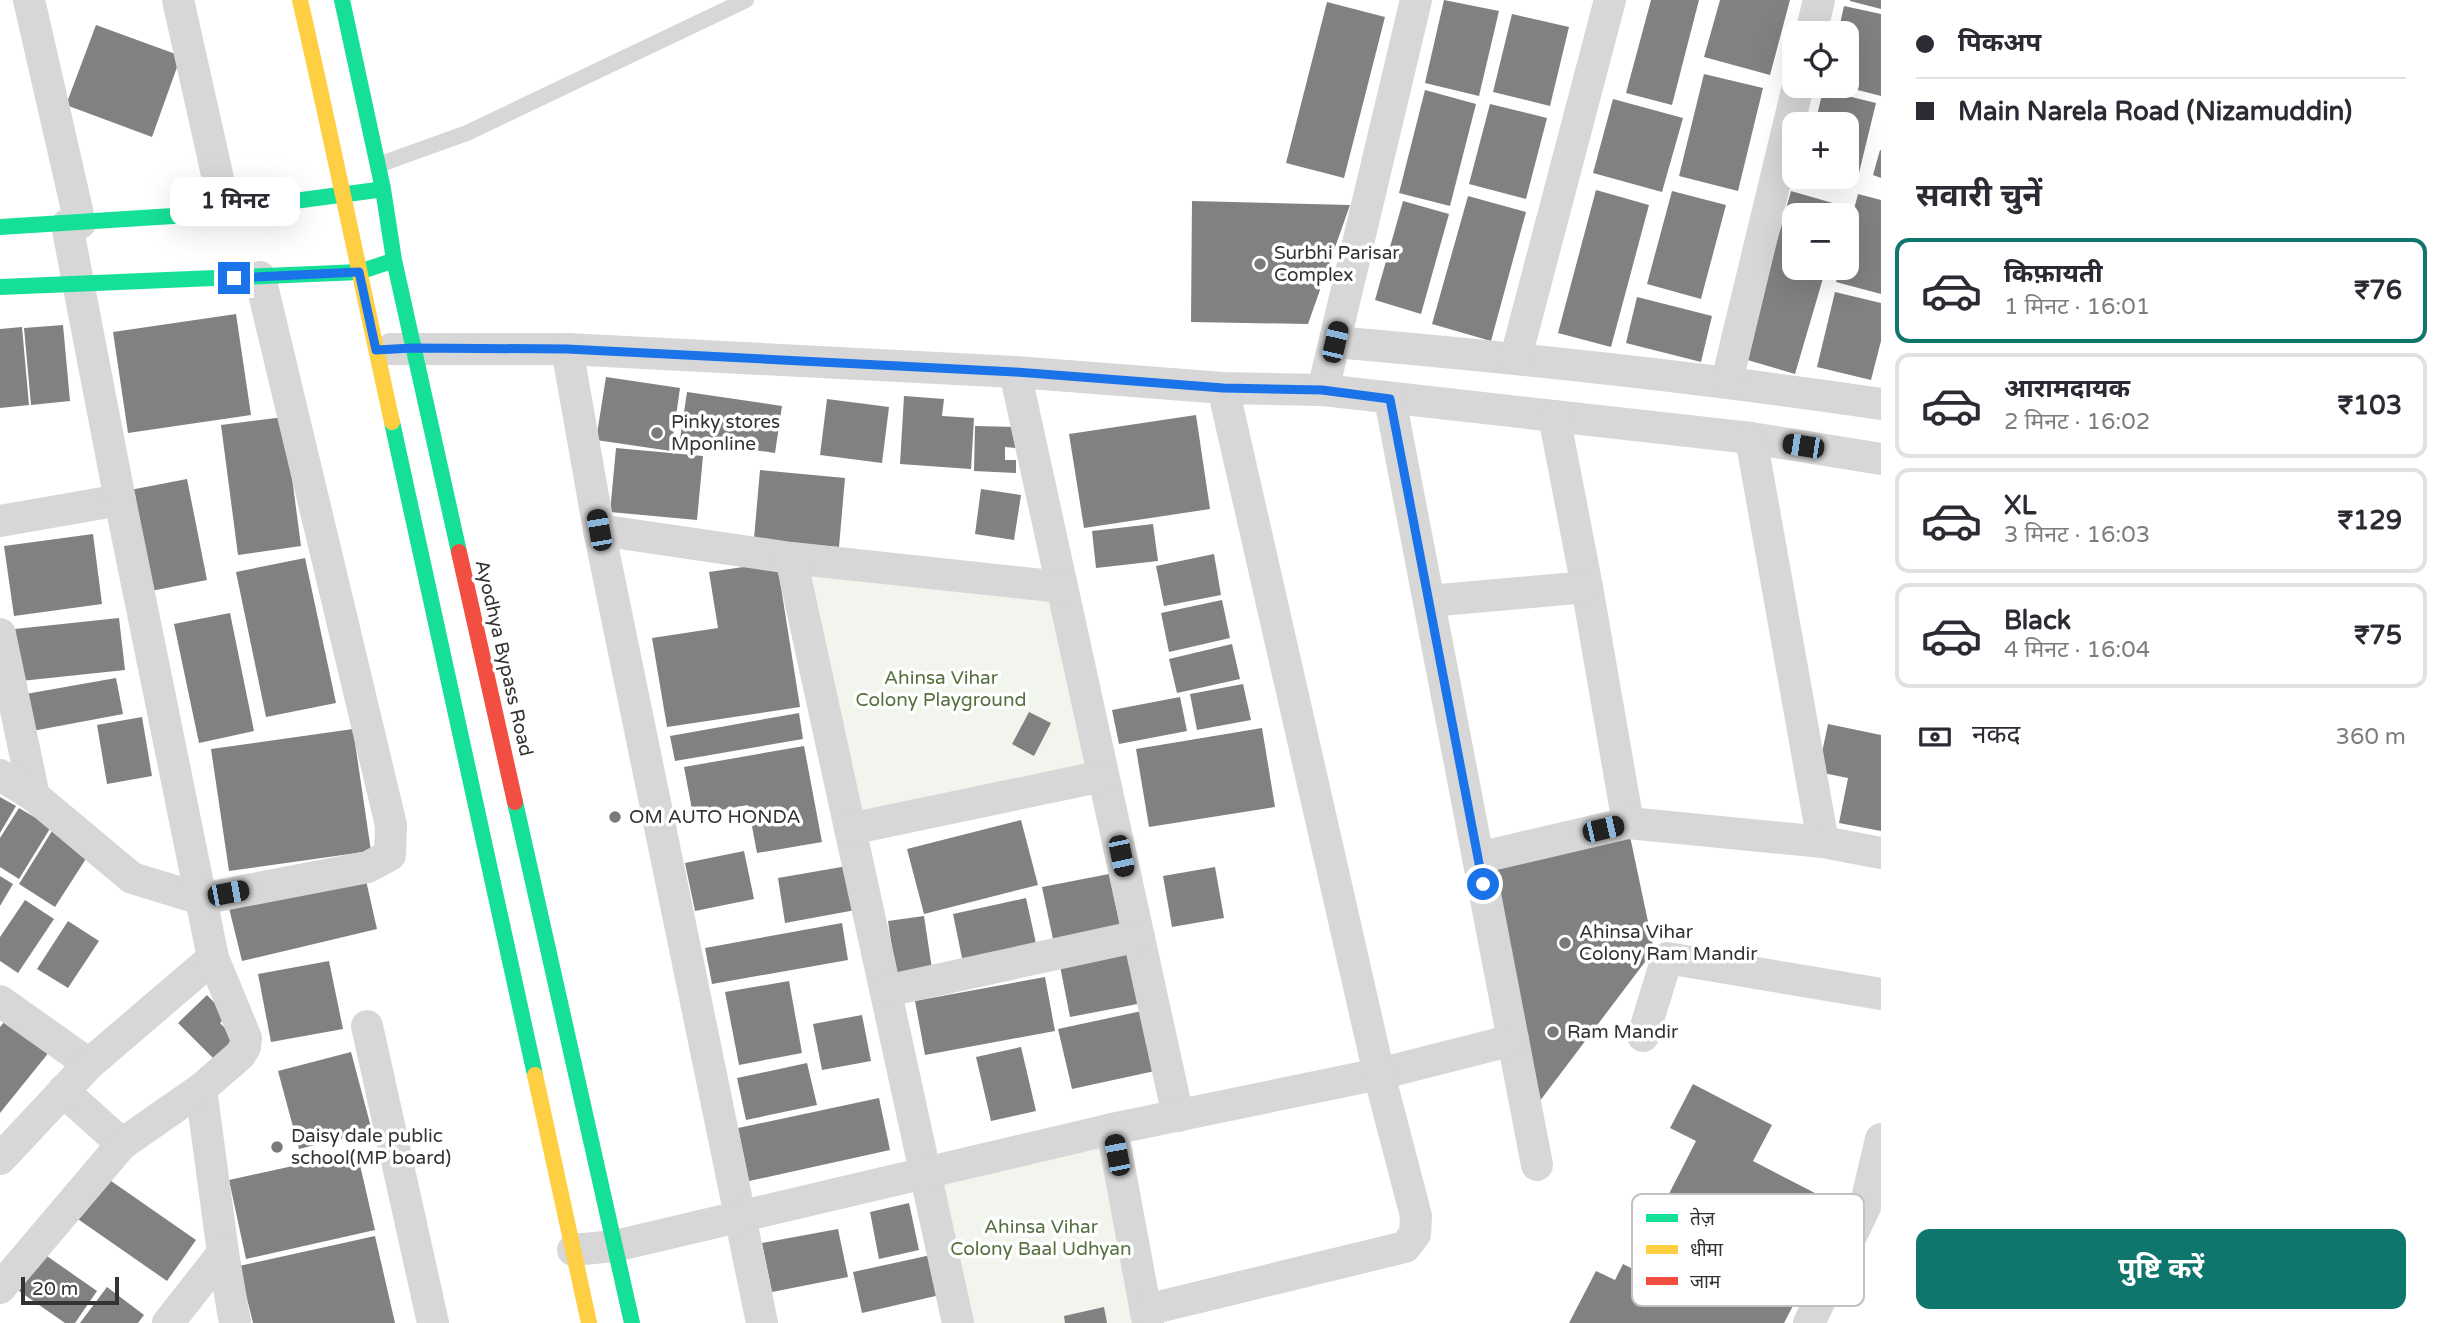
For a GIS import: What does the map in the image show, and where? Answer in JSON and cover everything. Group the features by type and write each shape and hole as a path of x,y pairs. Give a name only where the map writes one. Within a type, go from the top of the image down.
{"main road":[{"path":"300,0 345,196 359,272 589,1323"},
{"name":"Ayodhya Bypass Road","path":"342,0 383,189 394,260 413,348 632,1323"},
{"path":"0,228 225,210 383,189"},
{"path":"0,287 359,272 394,260"}],"street":[{"path":"0,1288 122,1144 201,1089 240,1055 246,1038 213,958 78,282 74,224 30,0"},
{"path":"178,0 225,210"},
{"path":"1322,390 1416,0"},
{"path":"1516,358 1610,0"},
{"path":"1814,21 1819,0"},
{"path":"1727,381 1795,98"},
{"path":"0,775 34,796 132,878 201,899 368,867 390,855 391,825 260,277"},
{"path":"1335,342 1727,381 1881,404"},
{"path":"567,349 599,530 762,1323"},
{"path":"376,350 567,349 1015,372 1223,388 1322,390 1751,438 1881,459"},
{"path":"1015,372 1178,1116"},
{"path":"1112,1129 1147,1317 1405,1247 1415,1234 1416,1216 1379,1074 1223,388"},
{"path":"1390,399 1537,1164"},
{"path":"1554,416 1628,823"},
{"path":"1751,438 1823,842"},
{"path":"0,521 120,500"},
{"path":"599,530 791,558 1062,587"},
{"path":"791,558 958,1323"},
{"path":"1429,601 1587,587"},
{"path":"0,634 34,796"},
{"path":"850,829 1104,776"},
{"path":"1478,859 1628,823 1823,842 1881,853"},
{"path":"886,991 1139,936"},
{"path":"0,1159 89,1064 213,958"},
{"path":"1643,1036 1667,958 1881,994"},
{"path":"0,1001 89,1064"},
{"path":"367,1026 433,1323"},
{"path":"573,1250 615,1245 1112,1129 1379,1074 1513,1040"},
{"path":"201,1089 235,1323"},
{"path":"63,1091 122,1144"},
{"path":"1864,1209 1881,1139"},
{"path":"168,1323 223,1253"},
{"path":"1809,1323 1817,1306"}],"lane":[{"path":"378,165 467,133 746,0"}],"green space":[{"name":"Ahinsa Vihar Colony Playground","path":"795,561 1062,585 1098,774 854,824"},
{"name":"Ahinsa Vihar Colony Baal Udhyan","path":"1108,1133 1144,1323 961,1323 930,1177"}],"building":[{"path":"1444,0 1499,11 1479,96 1425,83"},
{"path":"1651,0 1699,0 1672,105 1626,93"},
{"path":"1720,0 1790,0 1784,21 1782,21 1770,75 1704,57"},
{"path":"1881,0 1881,9 1850,1"},
{"path":"1327,2 1385,17 1344,178 1286,163"},
{"path":"1844,6 1881,14 1881,96 1859,90 1859,21 1841,21"},
{"path":"1512,14 1569,27 1550,106 1493,92"},
{"path":"96,25 181,56 152,137 66,105"},
{"path":"1704,74 1763,88 1738,191 1679,176"},
{"path":"1425,90 1476,104 1450,206 1399,193"},
{"path":"1821,98 1856,98 1876,103 1859,173 1859,112 1818,112"},
{"path":"1613,99 1683,118 1662,192 1593,173"},
{"path":"1490,104 1547,118 1526,199 1469,184"},
{"path":"1881,150 1881,178 1873,175"},
{"path":"1596,190 1649,205 1611,347 1558,333"},
{"path":"1672,191 1726,205 1701,299 1647,284"},
{"path":"1791,191 1833,203 1788,203"},
{"path":"1858,194 1881,200 1881,294 1836,282 1859,280 1859,203 1856,203"},
{"path":"1468,196 1526,212 1491,341 1432,324"},
{"name":"Surbhi Parisar Complex","path":"1192,201 1350,205 1308,324 1191,322"},
{"path":"1403,201 1449,214 1421,314 1375,300"},
{"path":"1782,223 1782,280 1822,280 1795,374 1744,359"},
{"path":"1835,292 1881,303 1881,341 1871,380 1817,367"},
{"path":"1637,297 1712,316 1701,362 1626,343"},
{"path":"236,314 251,415 128,433 113,332"},
{"path":"63,325 70,401 31,405 24,328"},
{"path":"22,327 29,405 0,408 0,329"},
{"path":"606,377 680,388 671,451 596,440"},
{"path":"687,392 782,406 775,453 680,439"},
{"path":"904,396 944,399 942,416 974,418 971,469 900,464"},
{"path":"827,399 889,407 882,463 820,455"},
{"path":"1196,415 1210,509 1084,528 1069,434"},
{"path":"284,417 301,546 238,555 221,425"},
{"path":"975,426 1017,427 1016,448 1005,447 1005,460 1016,460 1016,473 974,471"},
{"path":"616,448 703,456 697,520 610,512"},
{"path":"760,470 845,478 839,547 754,539"},
{"path":"187,479 207,580 151,591 130,490"},
{"path":"981,489 1021,495 1014,540 975,534"},
{"path":"1153,524 1158,561 1096,568 1092,531"},
{"path":"93,534 102,604 14,616 4,546"},
{"path":"1214,554 1221,595 1164,606 1156,566"},
{"path":"305,558 336,703 266,717 236,572"},
{"path":"777,562 800,707 667,727 652,638 718,628 709,572"},
{"path":"1222,600 1230,638 1169,652 1161,613"},
{"path":"230,613 254,731 199,743 174,624"},
{"path":"119,618 125,670 21,681 15,629"},
{"path":"1232,644 1240,679 1177,693 1169,659"},
{"path":"116,678 123,714 27,732 20,695"},
{"path":"1243,684 1251,720 1197,730 1190,694"},
{"path":"1180,697 1187,731 1119,744 1112,710"},
{"path":"1029,712 1051,723 1034,756 1012,744"},
{"path":"799,713 803,739 675,761 670,736"},
{"path":"142,717 152,776 107,784 97,725"},
{"path":"1828,724 1881,735 1881,831 1839,823 1848,778 1818,772"},
{"path":"1262,728 1275,807 1149,827 1136,749"},
{"path":"353,729 371,851 229,871 211,749"},
{"path":"804,746 822,842 757,853 748,805 693,815 684,767"},
{"path":"0,797 16,806 0,833"},
{"path":"19,808 51,827 19,879 0,867 0,838"},
{"path":"1021,820 1038,885 924,914 907,849"},
{"name":"Ram Mandir","path":"1628,827 1654,950 1530,1114 1482,861"},
{"path":"52,831 89,854 55,907 19,884"},
{"path":"744,851 754,899 695,911 685,863"},
{"path":"853,865 861,909 785,923 778,878"},
{"path":"1215,867 1224,918 1172,927 1163,876"},
{"path":"1109,874 1121,930 1054,944 1042,887"},
{"path":"0,876 13,884 0,906"},
{"path":"365,876 377,929 242,961 229,908"},
{"path":"1026,898 1037,948 963,963 953,914"},
{"path":"25,900 54,919 18,973 0,961 0,937"},
{"path":"924,916 932,969 896,975 888,921"},
{"path":"68,921 99,941 68,988 37,969"},
{"path":"842,923 848,960 712,984 705,948"},
{"path":"1138,951 1148,1002 1070,1017 1060,966"},
{"path":"329,961 343,1029 271,1042 258,974"},
{"path":"1045,977 1055,1031 925,1055 915,1001"},
{"path":"789,981 802,1053 739,1065 725,992"},
{"path":"207,995 227,1016 220,1023 235,1038 214,1059 178,1023"},
{"path":"1151,1009 1164,1069 1072,1089 1058,1029"},
{"path":"862,1015 871,1061 822,1070 813,1024"},
{"path":"8,1017 50,1051 0,1113 0,1027"},
{"path":"1021,1047 1036,1111 991,1121 976,1057"},
{"path":"351,1052 372,1131 299,1149 278,1071"},
{"path":"807,1063 817,1105 746,1120 737,1078"},
{"path":"1693,1084 1772,1125 1753,1161 1817,1194 1669,1194 1696,1141 1670,1128"},
{"path":"879,1098 890,1150 749,1181 738,1128"},
{"path":"357,1152 375,1230 246,1259 229,1180"},
{"path":"101,1174 196,1240 167,1281 72,1215"},
{"path":"909,1203 919,1250 879,1259 870,1212"},
{"path":"838,1229 848,1277 772,1292 762,1243"},
{"path":"375,1236 395,1323 253,1323 239,1266"},
{"path":"44,1254 97,1291 75,1323 65,1323 19,1291"},
{"path":"931,1255 940,1295 862,1313 853,1272"},
{"path":"1623,1264 1631,1268 1632,1266 1632,1306 1793,1306 1784,1323 1569,1323 1596,1271 1615,1280"},
{"path":"107,1287 144,1315 138,1323 80,1323"},
{"path":"1104,1307 1107,1323 1065,1323 1064,1316"}],"traffic: fast":[{"path":"342,0 383,189 394,260 459,552"},
{"path":"0,227 189,215 377,190"},
{"path":"0,287 359,272 389,262"},
{"path":"392,422 535,1075"},
{"path":"515,802 632,1323"}],"traffic: slow":[{"path":"300,0 392,422"},
{"path":"535,1075 589,1323"}],"traffic: jam":[{"path":"459,552 515,802"}],"place":[{"name":"Surbhi Parisar Complex","path":"1260,264"},
{"name":"Pinky stores Mponline","path":"657,433"},
{"name":"OM AUTO HONDA","path":"615,817"},
{"name":"Ahinsa Vihar Colony Ram Mandir","path":"1565,943"},
{"name":"Ram Mandir","path":"1553,1032"},
{"name":"Daisy dale public school(MP board)","path":"277,1147"}],"route":[{"path":"234,278 359,272 376,350 567,349 1015,372 1223,388 1322,390 1390,399 1483,884"}]}
